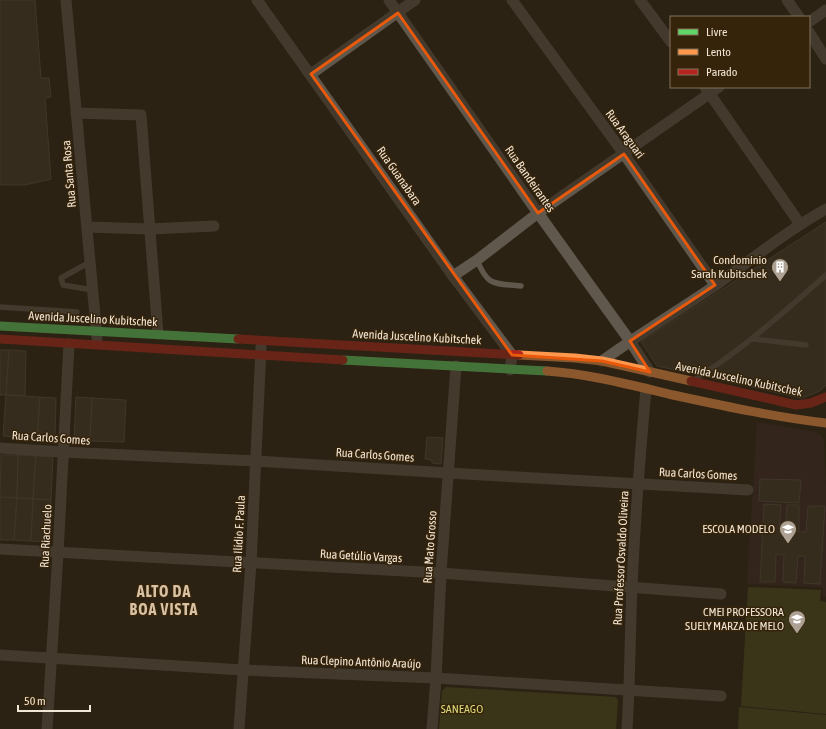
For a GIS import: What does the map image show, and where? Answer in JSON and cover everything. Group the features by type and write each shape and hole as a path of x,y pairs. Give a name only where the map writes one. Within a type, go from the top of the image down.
{"street":[{"name":"Rua Santa Rosa","path":"66,0 97,345"},
{"name":"Rua Guanabara","path":"257,0 453,276 512,355"},
{"name":"Rua Bandeirantes","path":"389,0 538,213 630,340 650,372"},
{"path":"311,74 415,0"},
{"name":"Rua Araguari","path":"512,0 624,154 715,285"},
{"path":"640,0 670,41"},
{"path":"787,0 798,16"},
{"path":"810,21 826,10"},
{"path":"810,34 826,59"},
{"path":"453,276 538,213 624,154 707,90 800,224"},
{"path":"76,113 140,115 150,229 163,335 167,349"},
{"path":"602,361 630,340 715,285 800,224 826,209"},
{"path":"87,227 150,229 214,226"},
{"name":"Avenida Juscelino Kubitschek","path":"0,326 575,358 602,361 796,405 807,405 818,402 826,397"},
{"path":"0,339 408,363 578,375 740,409 798,420 826,423"},
{"name":"Rua Ilídio F. Paula","path":"239,729 251,563 261,340"},
{"name":"Rua Riachuelo","path":"47,729 58,552 68,344"},
{"path":"408,363 409,349"},
{"path":"510,370 512,355"},
{"name":"Rua Mato Grosso","path":"432,729 441,573 456,366"},
{"name":"Rua Professor Osvaldo Oliveira","path":"626,729 630,690 632,587 638,484 646,389"},
{"name":"Rua Carlos Gomes","path":"0,448 256,461 748,490"},
{"name":"Rua Getúlio Vargas","path":"0,549 441,573 721,594"},
{"name":"Rua Clepino Antônio Araújo","path":"0,655 243,670 436,678 721,696"}],"lane":[{"path":"476,260 486,278 493,283 521,286"},
{"path":"90,262 61,278 63,285 92,290"},
{"path":"691,382 720,364 753,339 826,275"},
{"path":"0,307 77,312"},
{"path":"753,339 806,345"}],"highlighted area":[{"path":"398,13 538,213 624,154 715,285 630,341 650,372 602,361 512,355 311,74"}],"shaded area":[{"name":"ESCOLA MODELO","path":"757,422 816,432 821,435 824,440 826,486 826,597 823,596 823,587 747,584"}],"green space":[{"path":"748,587 821,590 820,601 826,602 826,714 741,706"},
{"name":"SANEAGO","path":"446,687 616,697 618,701 616,729 439,729 442,691"},
{"path":"739,707 826,715 826,729 738,729"}],"building":[{"path":"0,0 35,0 41,78 49,78 51,97 45,98 51,179 25,185 0,185"},
{"name":"Condomínio Sarah Kubitschek","path":"826,222 826,385 820,391 802,398 657,366 641,342"},
{"path":"0,350 9,350 6,395 0,395"},
{"path":"9,350 26,351 25,396 6,395"},
{"path":"6,395 40,397 37,439 3,436"},
{"path":"40,397 56,398 55,440 37,439"},
{"path":"76,397 92,398 90,441 74,440"},
{"path":"92,398 126,400 124,442 90,441"},
{"path":"427,437 443,438 441,464 432,463 432,460 425,459"},
{"path":"1,455 18,455 17,498 0,497"},
{"path":"18,455 36,456 33,499 17,498"},
{"path":"36,456 53,457 51,500 33,499"},
{"path":"760,479 801,480 799,503 759,501"},
{"path":"0,497 17,498 14,540 0,540"},
{"path":"17,498 33,499 31,541 14,540"},
{"path":"33,499 51,500 49,542 31,541"},
{"path":"764,504 781,505 779,529 785,530 787,505 799,505 799,532 806,532 808,506 825,506 820,584 804,583 805,556 798,556 796,583 783,582 784,555 776,554 775,582 760,582"}],"traffic: fast":[{"path":"0,326 238,339"},
{"path":"343,360 547,371"}],"traffic: slow":[{"path":"519,355 602,361 691,381"},
{"path":"547,371 595,377 749,411 826,423"}],"traffic: jam":[{"path":"0,339 343,360"},
{"path":"238,339 519,355"},
{"path":"691,381 796,405 811,403 826,397"}],"place":[{"name":"Condomínio Sarah Kubitschek","path":"780,282"},
{"name":"ESCOLA MODELO","path":"788,544"},
{"name":"CMEI PROFESSORA SUELY MARZA DE MELO","path":"797,634"}],"district":[{"name":"ALTO DA BOA VISTA","path":"164,600"}]}
